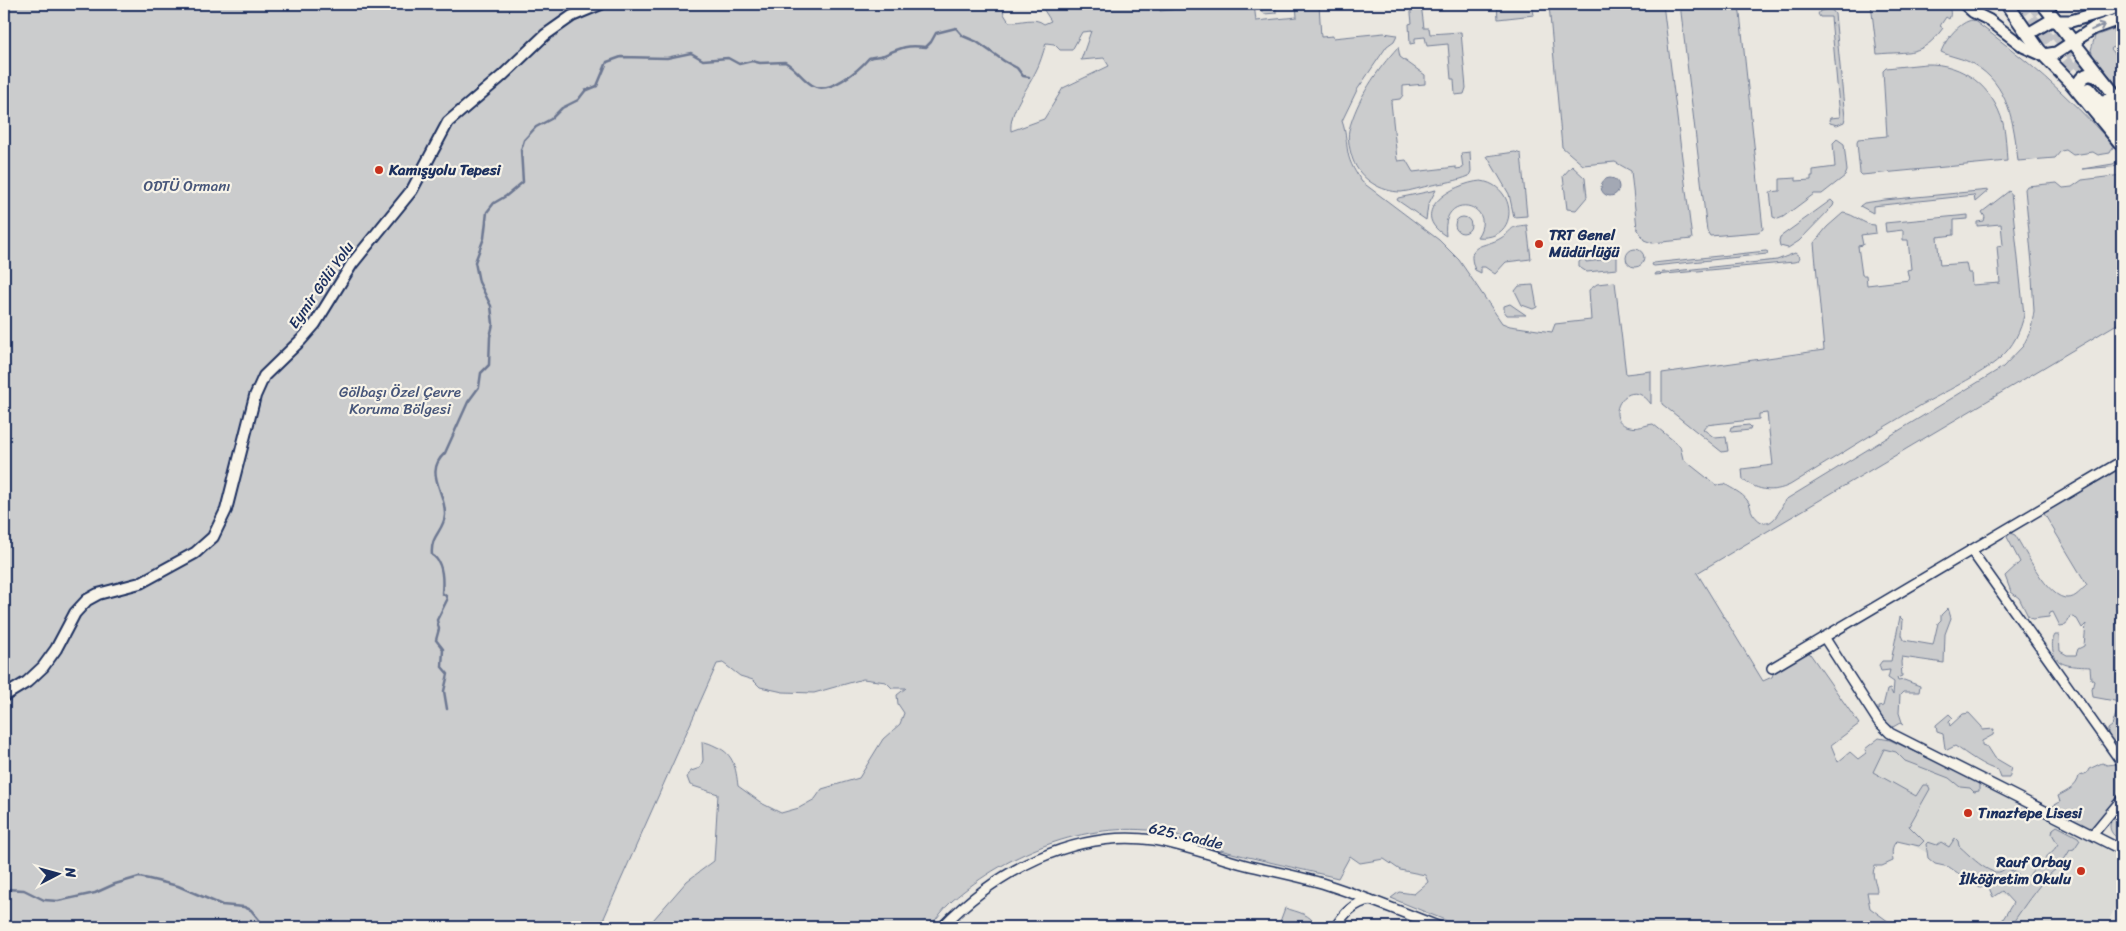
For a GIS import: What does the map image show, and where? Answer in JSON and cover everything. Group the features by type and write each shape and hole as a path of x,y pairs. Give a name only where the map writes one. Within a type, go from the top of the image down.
{"main road":[{"path":"2007,4 2044,55 2122,104"},
{"path":"2043,4 2073,41 2091,86 2122,145"},
{"path":"2028,34 2044,23 2077,19 2122,6"},
{"path":"2044,55 2056,53 2094,28 2122,18"},
{"path":"2091,86 2122,117"},
{"path":"2091,86 2122,131"}],"street":[{"name":"Eymir Gölü Yolu","path":"4,696 27,682 48,661 75,613 87,600 98,594 140,583 194,553 213,537 226,510 255,396 264,376 315,324 352,264 407,197 448,122 502,76 545,35 572,16 600,4"},
{"path":"1968,4 1980,9 2007,28 2028,34"},
{"path":"1968,4 1973,12 1989,20 2024,47 2044,55"},
{"path":"1772,668 2122,461"},
{"path":"1970,550 2122,763"},
{"path":"1824,637 1878,722 1890,733 2122,850"},
{"path":"2093,834 2122,799"},
{"name":"625. Cadde","path":"942,927 967,902 1027,863 1072,847 1104,841 1132,839 1178,845 1212,856 1332,886 1440,927"},
{"path":"1336,927 1352,908 1371,900"}],"shaded area":[{"path":"1610,178 1616,181 1619,187 1616,193 1610,196 1604,193 1601,187 1604,181"},
{"name":"Tınaztepe Lisesi","path":"1890,733 2122,850 2122,892 2106,927 2005,927 2020,904 1900,838 1864,778"}],"green space":[{"path":"4,4 1002,4 1004,14 1009,22 1036,20 1044,24 1051,21 1040,4 1159,4 1160,11 1188,8 1190,4 1254,4 1256,21 1297,17 1296,4 1319,4 1321,37 1333,36 1333,38 1384,33 1397,35 1394,41 1387,46 1357,90 1342,121 1350,161 1362,182 1439,240 1459,260 1502,323 1510,326 1552,332 1555,324 1591,320 1589,290 1597,284 1615,282 1626,374 1651,371 1651,404 1642,396 1634,393 1626,396 1617,409 1617,416 1621,423 1630,427 1653,424 1680,446 1683,459 1716,485 1725,484 1742,495 1748,502 1753,514 1764,523 1769,523 1773,520 1785,500 2003,367 2023,346 2031,330 2034,311 2033,274 2025,189 2027,186 2057,183 2063,188 2072,187 2082,180 2122,175 2122,321 1697,573 1763,681 1772,677 1774,671 1808,651 1859,724 1831,745 1838,762 1850,752 1858,759 1866,753 1865,749 1879,738 1890,740 1979,782 1979,791 1974,792 1970,788 1960,787 1949,778 1905,761 1896,752 1884,749 1873,772 1916,796 1923,785 1928,785 1930,789 1909,826 1924,841 1919,846 1897,841 1892,852 1893,861 1882,866 1875,866 1873,876 1877,892 1867,892 1870,908 1896,927 1462,927 1391,898 1399,892 1414,894 1428,882 1425,875 1400,870 1384,859 1360,863 1350,856 1338,878 1212,848 1175,834 1140,830 1111,830 1053,843 999,867 949,904 929,927 647,927 687,881 714,861 718,794 690,785 687,777 691,771 700,768 703,760 702,742 723,750 731,758 738,786 763,804 781,813 799,808 815,799 822,789 859,778 883,739 900,724 904,713 898,704 897,695 906,688 892,688 886,682 863,679 814,693 783,692 760,687 753,680 740,676 723,663 717,664 600,927 4,927","holes":["1091,31 1081,60 1104,58 1109,66 1063,88 1044,119 1011,131 1011,123 1016,108 1037,70 1046,43 1054,44 1060,50 1072,50 1082,32"]},
{"path":"1261,4 1293,5 1276,7 1276,13 1264,14"},
{"path":"1410,4 1421,4 1424,28 1429,28 1430,34 1461,32 1466,88 1464,94 1455,95 1454,79 1451,79 1448,44 1427,46 1425,37 1415,38 1415,43 1410,44 1409,24 1412,23"},
{"path":"1497,4 1532,4 1534,15 1498,19"},
{"path":"1663,4 1692,239 1652,243 1644,240 1637,228 1631,171 1615,162 1583,165 1562,147 1549,5"},
{"path":"1680,4 1739,4 1763,229 1758,232 1710,236 1707,231"},
{"path":"1871,4 1946,4 1950,15 1949,19 1946,17 1940,26 1943,28 1928,44 1921,48 1914,51 1877,54"},
{"path":"1832,10 1835,14 1845,118 1844,122 1837,125 1830,123 1829,120 1830,118 1840,117 1831,17 1820,17 1818,14 1820,11"},
{"path":"1973,20 2028,63 2079,109 2111,143 2113,147 2110,153 2098,155 2093,152 2073,155 2066,150 2061,151 2055,158 2018,161 2008,106 1995,82 1973,64 1941,52 1958,27"},
{"path":"2114,29 2118,43 2111,49 2122,62 2122,91 2093,56 2091,50 2095,36"},
{"path":"1398,47 1400,57 1425,75 1425,84 1403,86 1403,95 1400,99 1392,100 1391,102 1398,161 1406,160 1413,172 1456,167 1456,169 1463,168 1461,153 1470,152 1471,171 1469,176 1455,181 1401,192 1379,187 1366,178 1356,167 1350,149 1348,133 1353,118 1362,96"},
{"path":"1926,64 1952,68 1964,73 1984,88 1992,98 2003,123 2007,161 1862,175 1860,173 1858,139 1887,136 1883,71 1886,68"},
{"path":"1837,139 1844,144 1847,171 1845,176 1822,194 1814,194 1783,217 1778,219 1773,217 1770,192 1780,191 1780,179 1796,178 1796,181 1811,180 1813,170 1835,167 1833,143"},
{"path":"1515,152 1521,154 1527,216 1514,217 1509,194 1487,156"},
{"path":"2122,158 2122,166 2082,169 2113,164"},
{"path":"1572,166 1585,178 1587,197 1576,210 1567,209 1563,176"},
{"path":"1481,181 1493,185 1502,193 1507,202 1509,213 1507,223 1501,231 1491,236 1477,237 1482,226 1481,216 1476,210 1468,206 1459,207 1452,211 1447,221 1446,236 1435,227 1431,218 1432,209 1438,200 1447,193 1458,187"},
{"path":"1436,190 1428,205 1426,220 1397,200 1398,198"},
{"path":"1989,190 1975,202 1974,195 1873,206 1873,213 1860,206 1864,203 1885,200"},
{"path":"2009,191 2011,193 2024,315 2013,344 2000,358 1983,371 1902,416 1790,485 1772,490 1760,489 1743,480 1742,469 1773,465 1767,413 1759,414 1759,419 1706,425 1703,429 1715,438 1726,437 1728,451 1722,452 1662,404 1662,373 1824,350 1814,243 1827,227 1843,213 1875,225 1876,233 1861,235 1863,245 1858,246 1862,275 1866,275 1867,285 1909,280 1907,270 1911,269 1908,240 1903,240 1903,230 1886,232 1885,223 1968,215 1968,219 1954,220 1954,235 1937,237 1940,265 1966,263 1968,273 1971,273 1972,285 2000,283 1997,246 2003,245 2001,224 1977,226 1977,222 1984,221 1985,217 1982,212"},
{"path":"1831,200 1834,203 1833,206 1799,241 1788,248 1780,246 1780,237"},
{"path":"1460,217 1466,217 1471,222 1469,231 1460,233 1455,228 1455,222"},
{"path":"1527,225 1531,259 1506,262 1495,274 1485,267 1481,267 1481,273 1475,270 1472,261 1474,250 1501,238 1514,228"},
{"path":"1631,249 1639,249 1644,254 1642,265 1631,267 1626,262 1626,254"},
{"path":"1768,252 1767,254 1652,265 1653,263"},
{"path":"1615,253 1617,255 1617,269 1587,272 1579,267 1579,262 1585,257 1586,262 1609,259 1609,254"},
{"path":"1795,253 1800,257 1798,261 1794,262 1655,275 1656,273 1777,260"},
{"path":"1533,285 1537,307 1533,309 1522,305 1515,291 1519,286"},
{"path":"1510,304 1526,315 1507,315 1504,311 1504,306"},
{"path":"1749,425 1751,427 1750,430 1730,431 1731,427"},
{"path":"2122,461 2122,755 2108,734 2108,729 2112,726 2120,702 2093,697 2094,681 2091,679 2090,667 2062,663 2055,657 2053,651 2053,639 2055,635 2059,635 2060,651 2067,655 2076,655 2078,649 2084,646 2086,624 2082,628 2077,619 2070,616 2066,625 2060,626 2053,612 2050,613 2049,617 2032,619 2028,616 2019,598 2011,592 2005,576 2020,562 2007,537 2010,533 2015,535 2045,583 2060,596 2074,597 2087,585 2043,512"},
{"path":"1948,608 1951,618 1945,634 1944,663 1902,657 1902,676 1897,678 1898,681 1904,680 1920,686 1919,692 1903,692 1900,695 1899,713 1903,725 1900,723 1893,727 1882,719 1878,707 1883,706 1887,690 1890,689 1893,695 1894,682 1888,678 1890,670 1881,671 1879,665 1882,661 1891,661 1900,617 1903,620 1902,635 1904,640 1933,645 1941,615"},
{"path":"1969,713 1982,727 1982,730 1994,729 1993,735 1982,741 1982,745 1988,747 1995,758 2012,768 2009,778 2001,778 1998,770 1982,763 1955,746 1947,750 1945,748 1943,734 1937,732 1936,725 1949,714 1953,718 1949,722 1950,726 1963,714"},
{"path":"2102,763 2107,765 2116,764 2121,768 2121,795 2105,818 2095,827 2085,828 2060,816 2052,809 2053,806 2060,802 2058,796 2074,786 2079,776"},
{"path":"2122,809 2122,841 2113,834 2110,826 2113,817"},
{"path":"2057,826 2078,837 2080,840 2074,849 2070,850 2059,868 2040,885 2010,927 1998,927 2013,903 2002,891 1993,897 1986,881 1983,881 1983,887 1980,888 1949,867 1935,864 1928,858 1926,844 1928,842 1937,845 1941,842 1949,847 1955,838 1959,846 1982,866 1995,872 2001,871 2006,867 2026,880 2037,864 2042,863 2058,844 2052,834 2053,829"},
{"path":"1285,908 1308,916 1316,927 1278,927"}],"waterway":[{"path":"447,709 444,691 448,674 442,667 443,649 436,640 439,629 437,620 447,600 446,596 442,593 441,567 432,555 433,543 445,515 437,482 436,468 439,460 445,453 468,402 479,387 481,373 489,365 490,337 493,324 491,306 479,282 475,262 484,238 487,212 494,203 523,182 521,150 524,140 536,127 551,119 562,108 578,100 585,91 597,86 607,62 621,57 667,58 691,53 703,60 728,58 739,64 752,61 760,63 785,62 812,85 826,87 851,75 869,58 882,56 904,47 926,47 936,33 956,28 963,36 977,42 1017,68 1023,76 1029,77"},
{"path":"4,889 24,890 44,900 58,901 95,893 115,884 139,877 178,886 222,905 244,907 251,910 265,927"}],"tunnel":[{"path":"2020,4 2087,87"},
{"path":"2032,4 2095,83"}],"place":[{"name":"Kamışyolu Tepesi","path":"379,170"},
{"name":"TRT Genel Müdürlüğü","path":"1539,244"},
{"name":"Tınaztepe Lisesi","path":"1968,813"},
{"name":"Rauf Orbay İlköğretim Okulu","path":"2081,871"}],"park label":[{"name":"ODTÜ Ormanı","path":"187,186"},
{"name":"Gölbaşı Özel Çevre Koruma Bölgesi","path":"400,400"}]}
